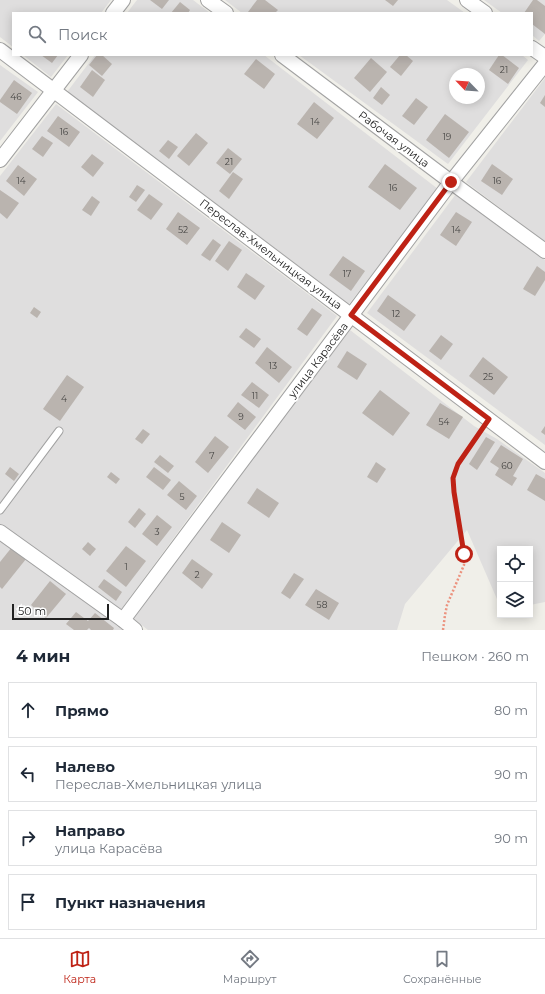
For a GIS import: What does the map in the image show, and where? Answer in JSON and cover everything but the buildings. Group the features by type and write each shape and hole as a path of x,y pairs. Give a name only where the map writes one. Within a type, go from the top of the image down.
{"street":[{"path":"114,12 123,0"},
{"path":"208,0 225,12"},
{"path":"467,0 484,12"},
{"path":"533,49 545,57"},
{"name":"Переслав-Хмельницкая улица","path":"0,50 545,462"},
{"path":"0,160 80,56"},
{"name":"Рабочая улица","path":"283,56 545,251"},
{"name":"улица Карасёва","path":"123,620 451,182 545,64"},
{"path":"0,532 135,630"}],"lane":[{"path":"0,510 59,431"}],"path":[{"path":"443,630 447,605 464,565 464,554 453,478 458,464 489,419"}],"shaded area":[{"path":"0,0 111,0 102,12 12,12 12,46 0,37"},
{"path":"137,0 193,0 209,12 128,12"},
{"path":"225,0 447,0 464,12 241,12"},
{"path":"484,0 545,0 545,34 539,41 533,36 533,12 501,12"},
{"path":"24,56 67,56 51,77"},
{"path":"94,56 265,56 438,189 349,304 67,92"},
{"path":"300,56 523,56 528,60 448,164"},
{"path":"0,65 38,92 0,141"},
{"path":"545,78 545,242 466,182"},
{"path":"56,104 337,316 120,611 0,525 0,176"},
{"path":"456,194 545,260 545,445 367,313"},
{"path":"350,330 474,426 497,439 545,473 545,602 533,604 533,546 497,546 497,599 467,530 405,604 397,630 148,630 133,618"},
{"path":"0,535 125,630 0,630"}],"route":[{"path":"451,182 351,315 489,419 458,464 453,478 464,554"}]}
